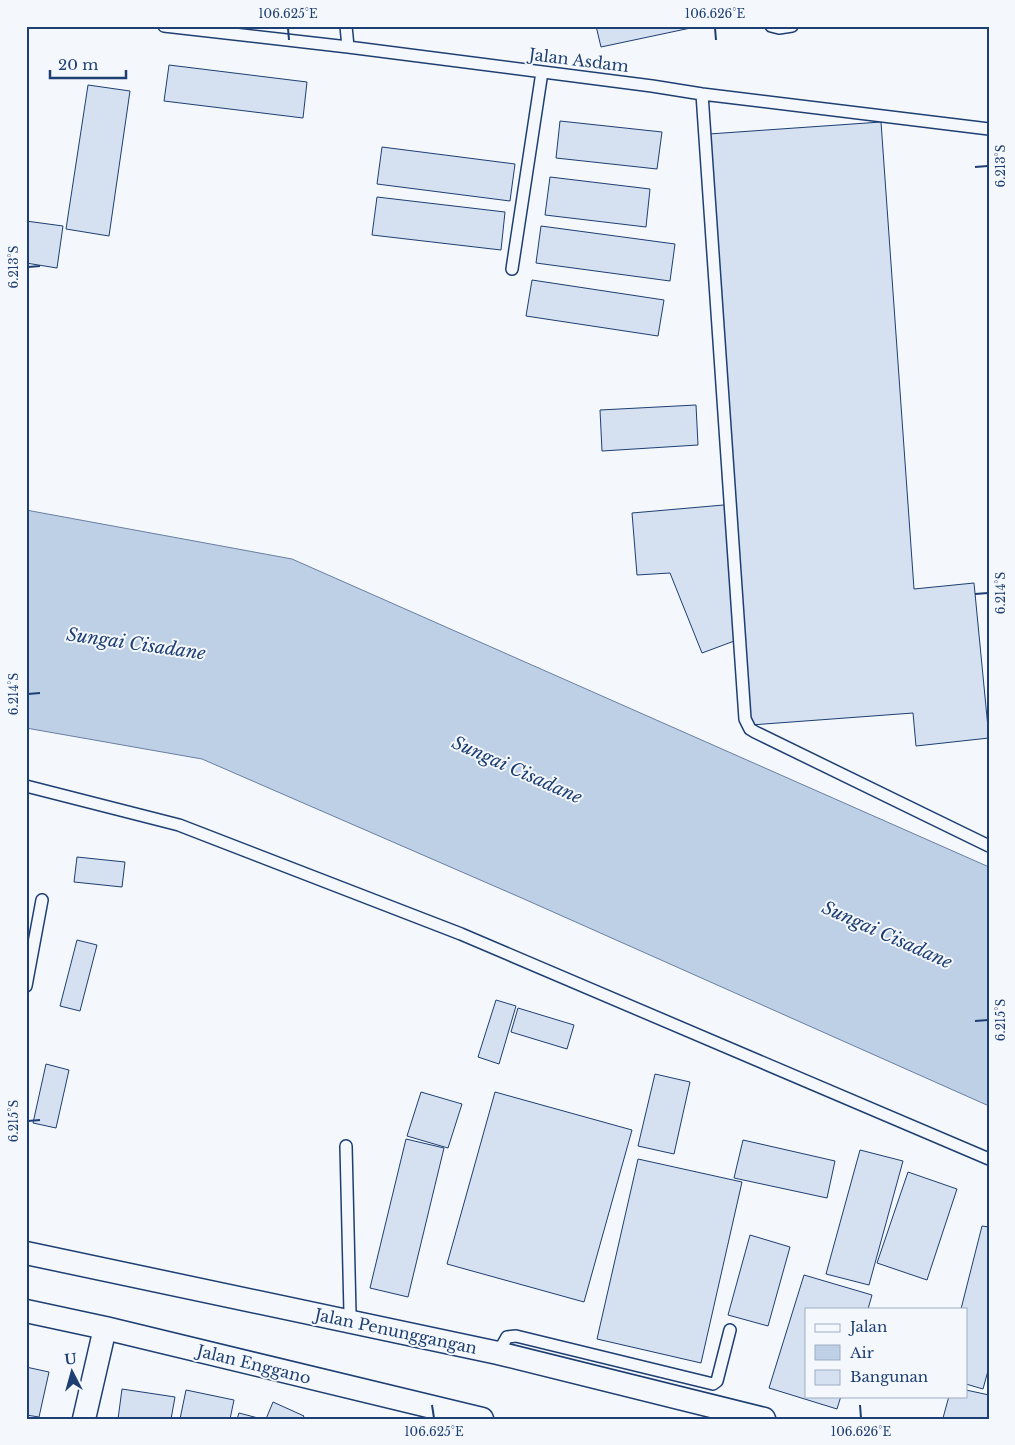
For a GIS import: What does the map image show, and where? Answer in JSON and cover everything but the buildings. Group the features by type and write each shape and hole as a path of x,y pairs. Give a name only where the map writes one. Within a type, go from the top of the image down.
{"street":[{"name":"Jalan Penunggangan","path":"26,1253 498,1353 764,1419"},
{"name":"Jalan Enggano","path":"26,1311 105,1328 482,1419"},
{"path":"84,1419 105,1328"}],"lane":[{"name":"Jalan Asdam","path":"164,26 348,47 702,94 989,129"},
{"path":"346,26 348,47"},
{"path":"771,26 779,28 792,26"},
{"path":"512,269 542,72"},
{"path":"702,94 745,719 750,729 755,732 989,846"},
{"path":"26,786 178,824 452,930 989,1159"},
{"path":"26,986 42,900"},
{"path":"346,1146 350,1313 348,1321"},
{"path":"498,1353 507,1337 516,1336 713,1384 717,1381 730,1330"}],"water":[{"name":"Sungai Cisadane","path":"26,510 292,559 989,867 989,1106 524,899 202,759 26,728"}]}
